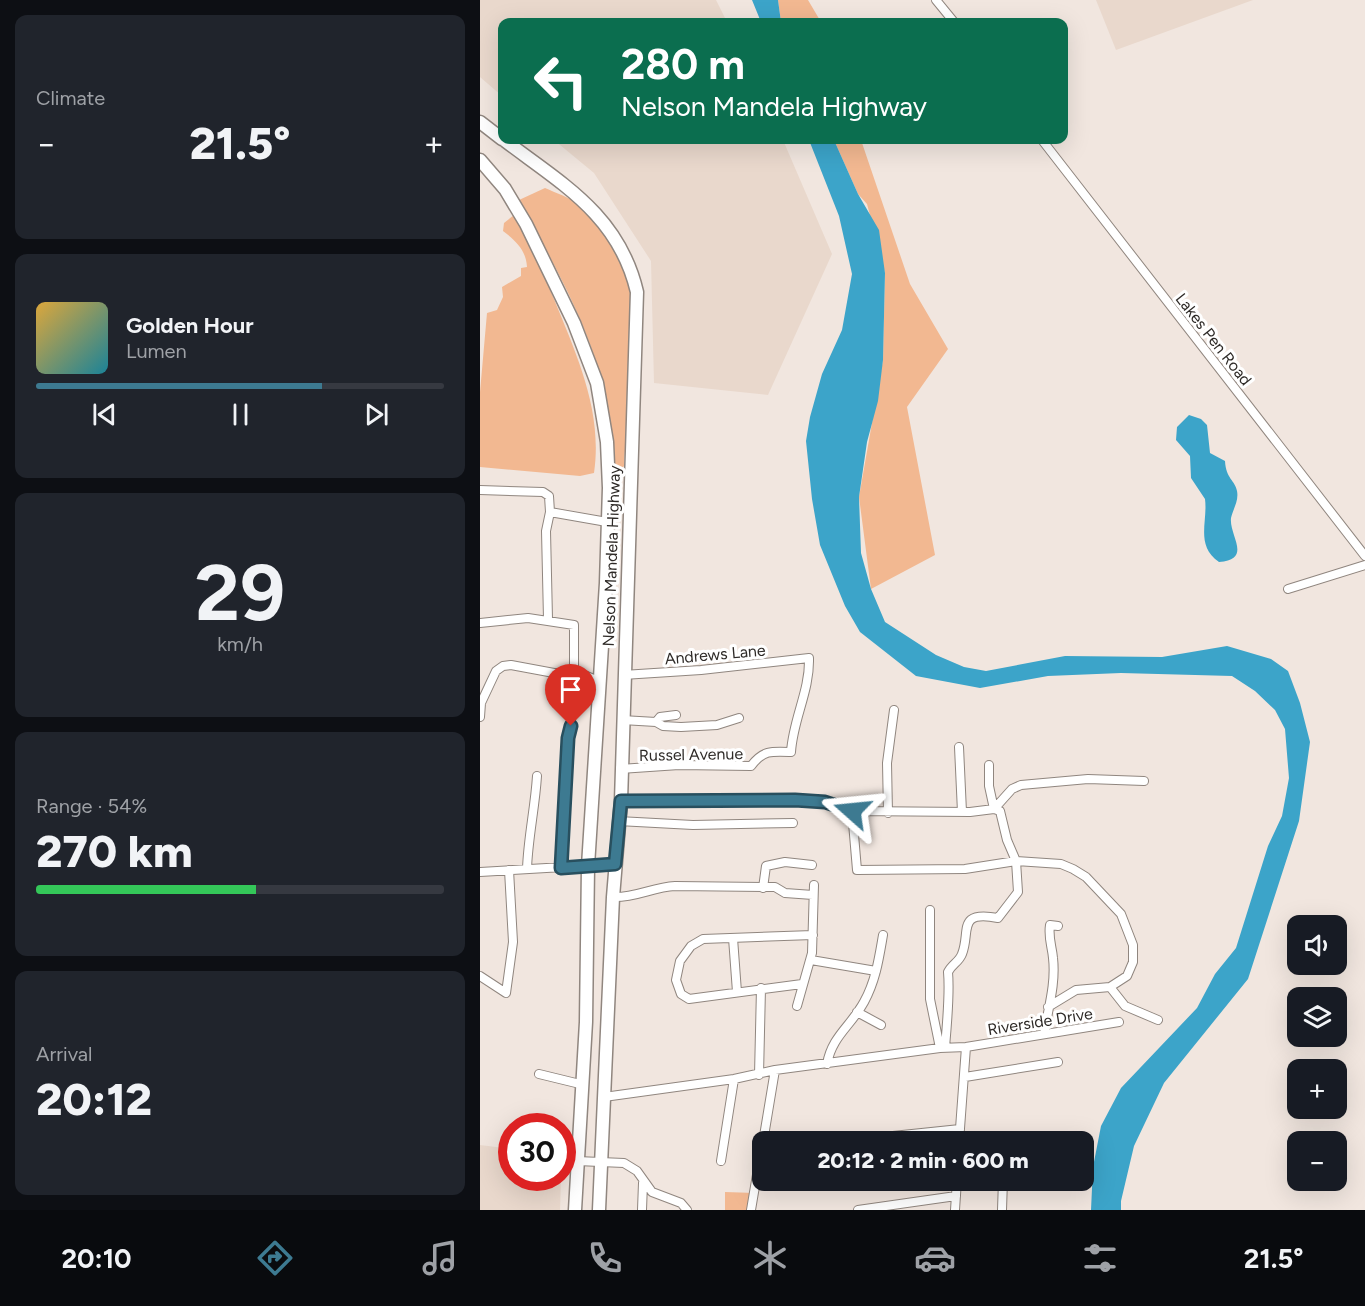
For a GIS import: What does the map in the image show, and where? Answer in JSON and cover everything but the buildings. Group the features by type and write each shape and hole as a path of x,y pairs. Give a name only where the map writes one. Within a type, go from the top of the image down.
{"highway":[{"name":"Nelson Mandela Highway","path":"480,122 498,135"},
{"name":"Nelson Mandela Highway","path":"509,144 599,214 627,258 637,292 620,769 621,801 613,897 599,1210"},
{"name":"Nelson Mandela Highway","path":"480,160 505,189 526,224 574,323 597,382 607,442 608,522 601,682 588,866 586,1022 580,1084 575,1210"}],"street":[{"path":"936,0 951,18"},
{"name":"Lakes Pen Road","path":"1045,144 1365,556"},
{"path":"480,490 543,492 549,496 550,513 546,531 548,619"},
{"path":"550,513 608,522"},
{"path":"1288,589 1365,566"},
{"path":"480,623 528,618 548,619 574,625 577,673 568,738 561,868"},
{"name":"Andrews Lane","path":"623,675 809,657 808,683 792,737 791,752"},
{"path":"480,717 481,703 496,671 503,666 554,673 577,673 601,682"},
{"path":"888,813 887,763 894,710"},
{"path":"656,722 660,717 676,716"},
{"path":"622,720 688,727 717,725 739,718"},
{"path":"959,747 962,812"},
{"name":"Russel Avenue","path":"620,769 679,765 751,766 759,755 768,751 791,752"},
{"path":"990,765 989,786 994,809"},
{"path":"527,869 528,833 535,806 537,776"},
{"path":"994,809 1012,789 1021,786 1088,779 1144,781"},
{"path":"621,801 795,800 825,802 852,811 962,812 994,809 1000,812 1007,840 1016,861 1018,892 998,918 981,918 968,922 965,926 962,954 948,972 950,985 946,1003 943,1047"},
{"path":"852,811 857,870 965,868 1016,861 1061,864 1086,877 1118,909 1133,945 1133,962 1127,976 1110,987 1076,990 1048,1007"},
{"path":"618,821 693,825 793,823"},
{"path":"763,888 766,866 785,862 812,865"},
{"path":"480,872 615,864"},
{"path":"480,976 506,993 513,942 509,870"},
{"path":"797,1006 811,960 814,885"},
{"path":"613,897 639,895 661,887 675,886 775,887 785,893 813,895"},
{"path":"930,910 930,991 934,1026 943,1047"},
{"path":"1044,1034 1053,956 1048,937 1050,925 1058,926"},
{"path":"802,984 689,999 681,994 676,980 680,961 692,946 703,939 813,935"},
{"path":"827,1065 830,1048 857,1012 874,980 883,935"},
{"path":"733,938 737,992"},
{"path":"811,960 876,971"},
{"path":"1110,987 1125,1005 1158,1020"},
{"path":"759,1075 761,988"},
{"path":"857,1012 880,1024"},
{"name":"Riverside Drive","path":"604,1097 734,1079 775,1070 827,1065 943,1047 966,1047 1119,1022"},
{"path":"941,1131 960,1129 966,1047"},
{"path":"965,1077 1058,1062"},
{"path":"764,1131 775,1070"},
{"path":"539,1074 580,1084"},
{"path":"721,1161 734,1079"},
{"path":"577,1161 624,1163 637,1171 652,1192 681,1203 687,1210"},
{"path":"642,1210 644,1183"},
{"path":"751,1210 754,1191"},
{"path":"955,1210 956,1191"},
{"path":"1002,1210 1003,1191"},
{"path":"858,1210 956,1196"}],"shaded area":[{"path":"480,0 716,0 725,18 498,18 498,93 480,77"},
{"path":"778,0 808,0 819,18 780,18"},
{"path":"1096,0 1253,0 1116,50"},
{"path":"559,144 785,144 832,254 768,395 654,383 651,261 594,173"},
{"path":"836,144 862,144 910,284 948,349 907,407 935,555 871,589 859,497 883,360 885,273 867,204 858,194"},
{"path":"545,188 571,199 591,215 605,232 625,265 630,285 633,335 624,466 620,471 615,466 605,393 584,327 519,200"},
{"path":"514,215 545,278 586,384 595,428 594,473 580,476 480,467 480,392 487,313 497,310 503,297 502,287 521,276 521,268 527,267 520,246 503,231 504,223"},
{"path":"480,1145 498,1147 498,1191 561,1191 560,1210 480,1210"},
{"path":"725,1192 755,1193 752,1210 725,1210"}],"water":[{"path":"752,0 778,0 780,18 759,18"},
{"path":"811,144 836,144 858,194 879,230 885,273 883,360 878,401 867,442 859,497 861,553 871,589 885,622 936,655 964,667 986,671 1065,656 1162,657 1227,646 1271,659 1288,671 1300,703 1310,742 1299,821 1248,979 1164,1083 1134,1146 1121,1210 1091,1210 1092,1191 1094,1191 1094,1162 1101,1126 1121,1088 1197,1008 1215,974 1236,948 1268,846 1282,816 1289,778 1285,729 1275,710 1255,691 1232,676 1121,673 1048,676 980,688 916,676 860,632 845,606 820,545 806,441 822,374 842,330 852,274 839,216"},
{"path":"1189,415 1201,419 1207,425 1210,453 1225,461 1227,472 1237,491 1237,502 1231,525 1237,552 1229,560 1219,562 1207,548 1204,533 1205,499 1191,478 1190,456 1176,440 1177,427"}],"route":[{"path":"571,726 568,738 561,868 615,864 621,801 795,800 825,802 852,811"}]}
